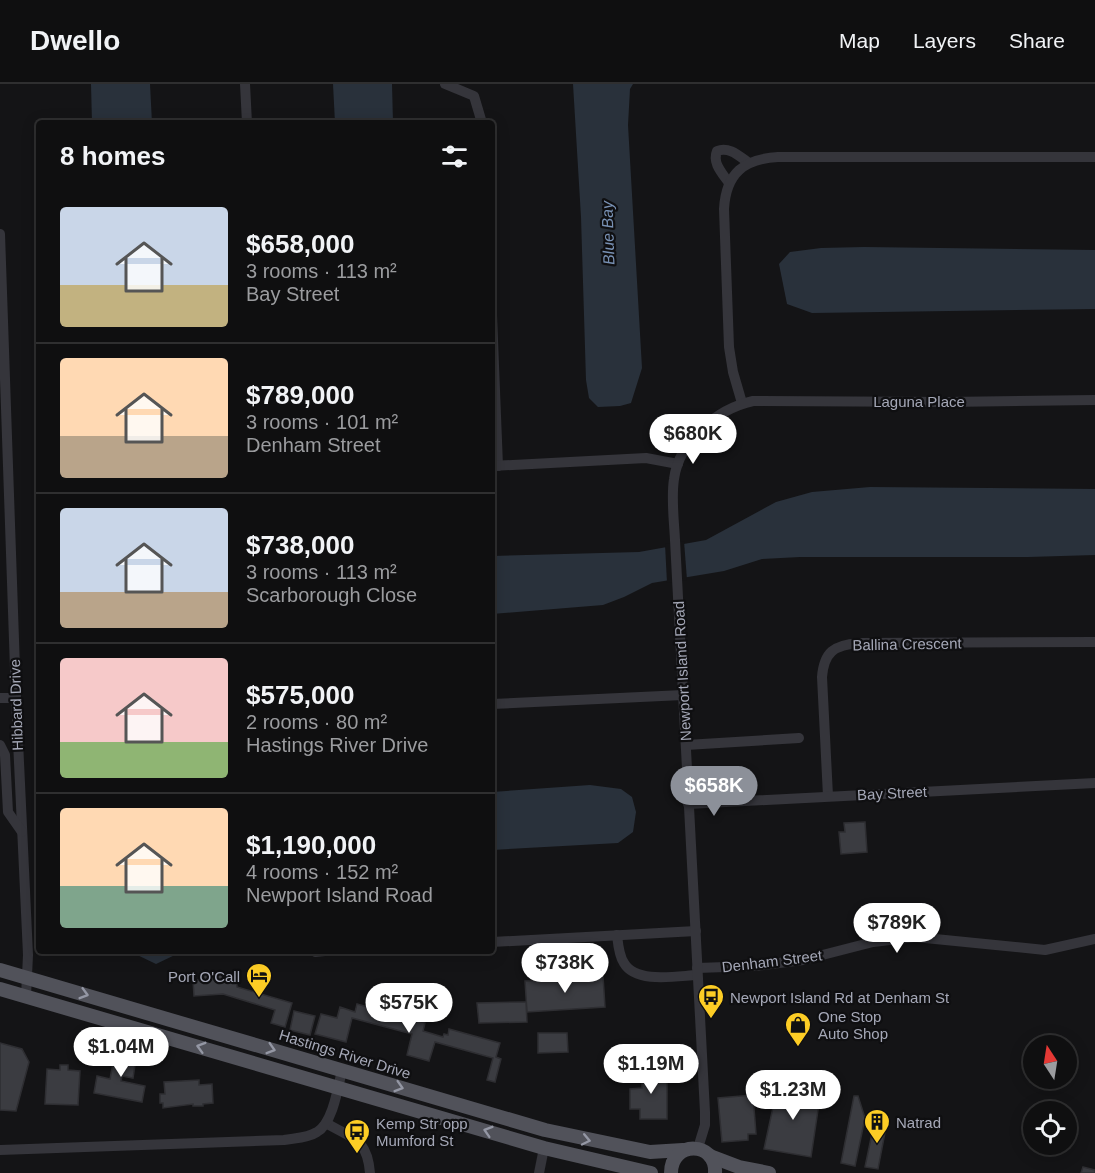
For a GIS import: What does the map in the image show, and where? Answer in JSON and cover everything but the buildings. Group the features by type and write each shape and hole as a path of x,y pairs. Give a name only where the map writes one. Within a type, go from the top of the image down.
{"main road":[{"name":"Hastings River Drive","path":"0,970 560,1134 650,1152 690,1149"},
{"path":"0,989 544,1148 651,1173"},
{"path":"671,1173 673,1161 690,1149 739,1167 769,1173"},
{"path":"710,1156 714,1162 715,1173"}],"street":[{"path":"245,84 247,120"},
{"path":"445,84 474,96 481,120"},
{"path":"729,183 716,164 714,157 717,151 723,148 729,150 749,163"},
{"path":"742,403 729,347 724,209 729,183 737,171 763,158 778,157 1095,157"},
{"name":"Hibbard Drive","path":"0,234 5,545 16,698 28,978 26,996"},
{"name":"Laguna Place","path":"742,403 764,400 947,402 1095,400"},
{"name":"Newport Island Road","path":"690,1149 705,1125 705,1112 677,586 674,478 678,464 692,441 712,420 742,403"},
{"path":"495,466 646,458 678,464"},
{"name":"Ballina Crescent","path":"828,796 822,677 825,660 835,649 859,643 1095,642"},
{"path":"495,704 683,695"},
{"path":"0,698 16,698"},
{"path":"686,745 799,738"},
{"path":"0,745 5,755 8,812 22,832"},
{"name":"Bay Street","path":"688,804 1095,783"},
{"path":"495,942 696,931"},
{"name":"Denham Street","path":"616,935 623,962 635,974 648,977 803,960 873,942 915,937 1045,950 1095,939"},
{"path":"0,1150 284,1140 315,1134 330,1116 342,1070"},
{"path":"326,1123 360,1142 365,1150 370,1173"},
{"path":"539,1173 544,1148"}],"water":[{"path":"91,84 150,84 152,120 92,120"},
{"path":"333,84 392,84 393,120 335,120"},
{"name":"Blue Bay","path":"573,84 633,84 630,89 628,125 642,368 631,403 620,406 598,407 589,398 586,380 581,217"},
{"path":"821,248 1095,250 1095,309 812,313 787,304 779,264 790,252"},
{"path":"870,487 1095,489 1095,555 762,559 724,571 652,583 603,605 495,614 495,556 639,552 706,540 776,502 812,492"},
{"path":"590,785 621,789 632,797 636,812 633,832 618,843 495,850 495,792"},
{"path":"135,954 177,954 156,964"}],"pier":[{"path":"684,541 687,580 667,583 665,544"}],"place":[{"name":"Port O'Call","path":"259,999"},
{"name":"Newport Island Rd at Denham St","path":"711,1020"},
{"name":"One Stop Auto Shop","path":"798,1048"},
{"name":"Natrad","path":"877,1145"},
{"name":"Kemp Str opp Mumford St","path":"357,1155"}]}
